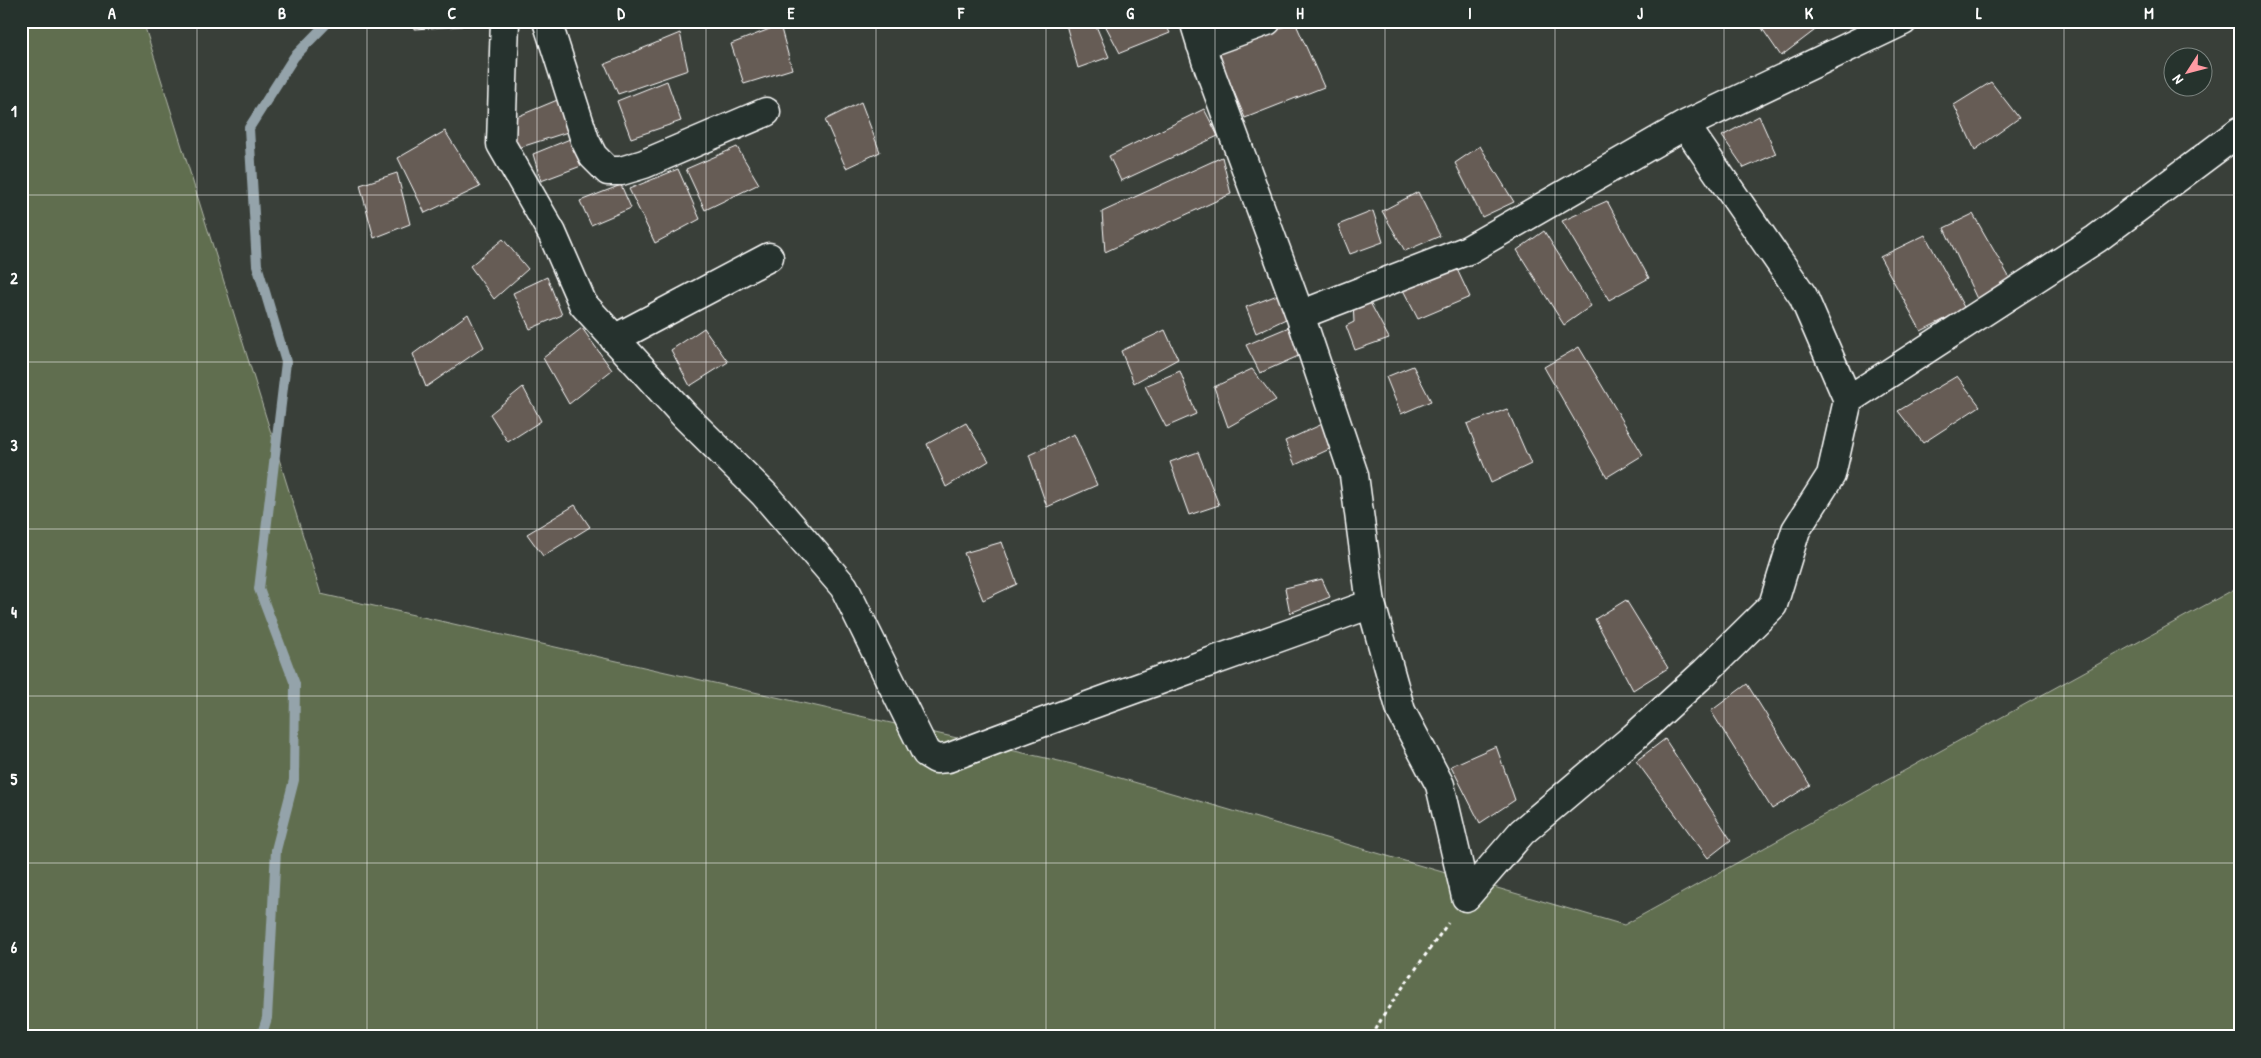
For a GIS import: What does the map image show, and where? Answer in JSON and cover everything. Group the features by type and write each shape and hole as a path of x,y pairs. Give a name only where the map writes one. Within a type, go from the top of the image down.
{"street":[{"path":"505,21 501,144 552,233 583,304 685,416 764,494 844,586 926,753 936,759 948,758 1086,705 1218,661 1371,604"},
{"path":"547,21 585,140 593,156 608,172 621,171 644,164 766,112"},
{"path":"1267,21 1198,33 1300,315 1354,476 1371,604 1402,711 1440,785 1466,897"},
{"path":"1300,315 1468,250 1685,125 1903,21"},
{"path":"1466,897 1522,832 1634,737 1705,672 1773,605 1796,530 1831,475 1848,400 1803,296 1685,125"},
{"path":"1848,400 2096,239 2240,131"},
{"path":"614,339 769,257"}],"path":[{"path":"1372,1037 1384,1014 1466,897"}],"green space":[{"path":"21,21 143,21 321,594 1072,764 1624,925 2240,586 2240,1037 21,1037"}],"building":[{"path":"413,21 461,21 462,26 414,29"},
{"path":"1065,21 1094,21 1109,57 1078,68"},
{"path":"1103,21 1164,21 1170,33 1120,53"},
{"path":"1757,21 1827,21 1781,56"},
{"path":"1295,22 1324,87 1245,118 1218,54"},
{"path":"780,25 792,69 744,84 731,44"},
{"path":"680,33 688,70 618,94 605,64"},
{"path":"667,81 681,121 631,138 617,101"},
{"path":"1991,82 2019,118 1975,150 1954,105"},
{"path":"567,96 577,129 515,149 509,120"},
{"path":"861,102 880,152 846,168 825,120"},
{"path":"1204,109 1218,136 1121,181 1109,156"},
{"path":"1759,116 1776,154 1744,168 1722,136"},
{"path":"445,131 480,187 425,213 398,158"},
{"path":"570,139 581,166 541,181 533,154"},
{"path":"1480,146 1514,202 1482,217 1455,163"},
{"path":"737,147 759,184 705,210 686,169"},
{"path":"1222,157 1231,194 1105,252 1102,212"},
{"path":"678,169 700,219 655,243 629,189"},
{"path":"397,173 410,224 374,238 360,185"},
{"path":"621,185 631,208 591,225 580,201"},
{"path":"1418,192 1440,236 1405,251 1382,211"},
{"path":"1607,201 1649,278 1609,300 1562,221"},
{"path":"1373,211 1383,242 1350,254 1338,225"},
{"path":"1973,214 2012,282 1977,299 1944,228"},
{"path":"1544,231 1591,306 1564,325 1517,250"},
{"path":"1925,235 1965,309 1921,331 1880,257"},
{"path":"503,239 528,269 494,299 470,266"},
{"path":"1455,265 1470,297 1418,319 1401,286"},
{"path":"547,277 562,315 530,329 513,293"},
{"path":"1280,294 1288,318 1256,333 1246,307"},
{"path":"1367,297 1389,338 1355,350 1346,326 1354,322 1353,303"},
{"path":"468,314 484,347 426,387 413,354"},
{"path":"1289,327 1303,354 1260,373 1246,345"},
{"path":"582,328 612,370 569,404 543,358"},
{"path":"704,328 728,362 690,386 671,350"},
{"path":"1165,330 1178,359 1134,383 1121,351"},
{"path":"1579,347 1643,455 1607,477 1544,367"},
{"path":"1413,366 1431,401 1401,414 1386,377"},
{"path":"1252,369 1276,400 1228,427 1214,387"},
{"path":"1180,371 1196,414 1166,427 1145,386"},
{"path":"1957,376 1980,406 1923,443 1898,411"},
{"path":"523,387 541,421 508,442 490,414"},
{"path":"1507,409 1531,464 1491,483 1467,424"},
{"path":"1327,422 1334,447 1295,465 1285,441"},
{"path":"966,423 989,461 946,487 927,444"},
{"path":"1074,434 1097,485 1047,507 1029,455"},
{"path":"1198,452 1219,505 1189,515 1170,462"},
{"path":"575,505 590,527 543,556 527,534"},
{"path":"1002,542 1017,584 983,600 964,553"},
{"path":"1322,579 1330,597 1290,613 1285,588"},
{"path":"1626,600 1668,668 1633,690 1595,619"},
{"path":"1747,684 1810,785 1772,809 1711,711"},
{"path":"1665,739 1731,840 1708,858 1636,761"},
{"path":"1496,746 1515,800 1480,823 1451,766"}],"waterway":[{"path":"261,1037 267,1018 276,850 294,780 295,684 259,589 286,362 257,265 249,128 294,57 329,21"}]}
